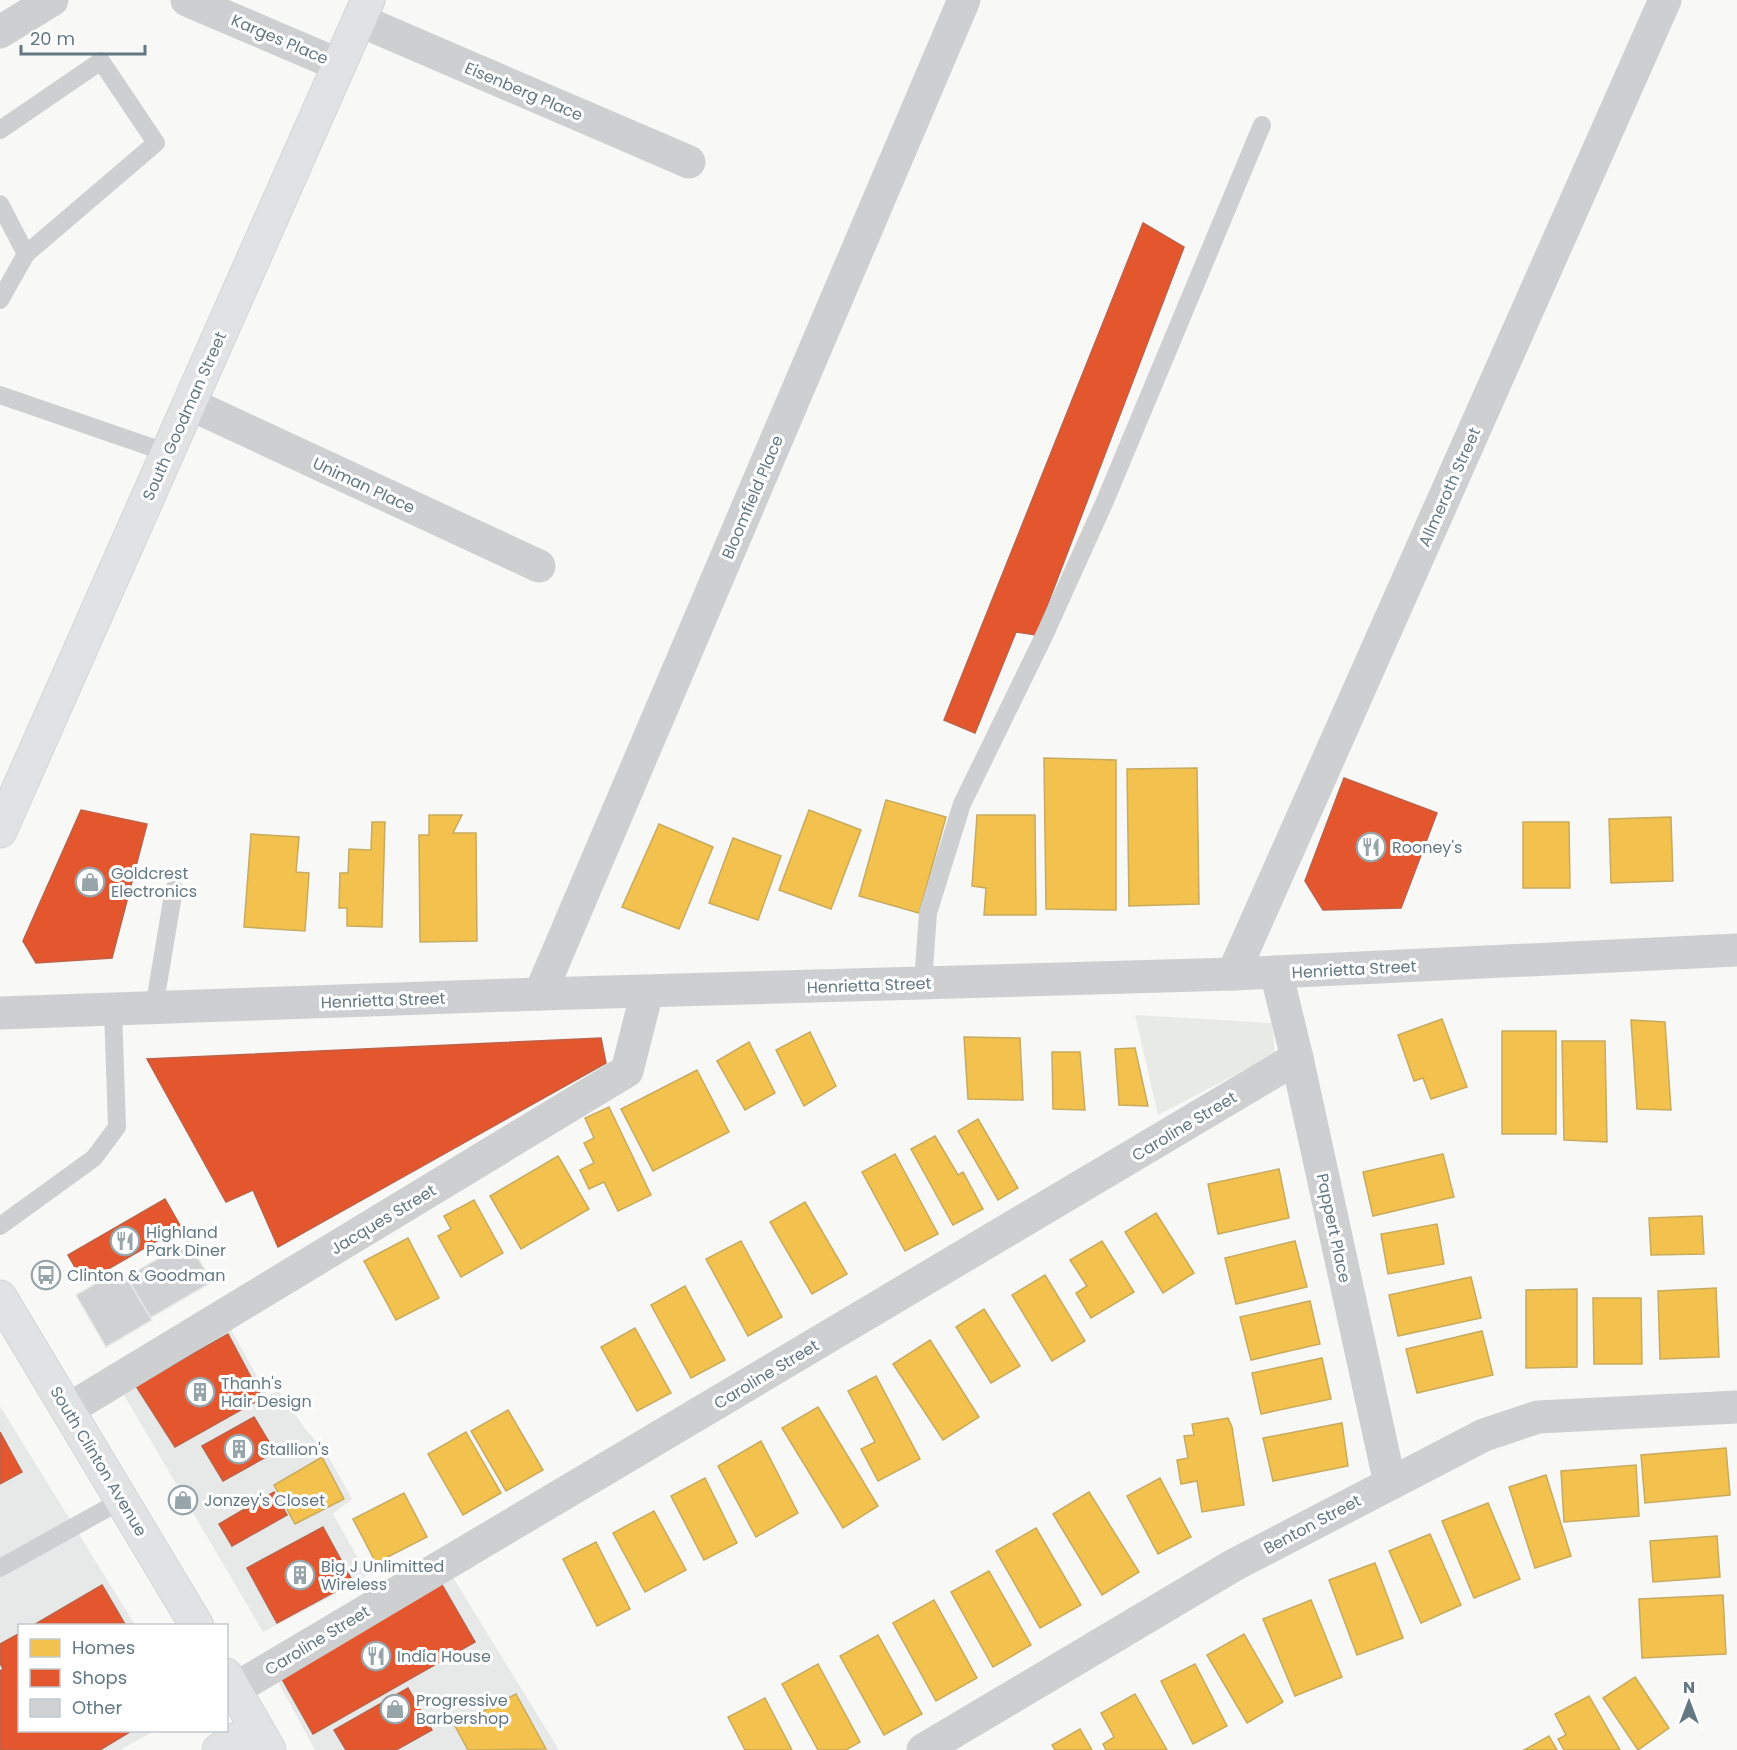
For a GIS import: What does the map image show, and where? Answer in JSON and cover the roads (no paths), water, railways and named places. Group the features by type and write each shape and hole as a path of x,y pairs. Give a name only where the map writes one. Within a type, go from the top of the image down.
{"main road":[{"name":"South Goodman Street","path":"0,831 364,10"},
{"name":"South Clinton Avenue","path":"0,1297 196,1624"},
{"path":"219,1750 263,1739 231,1682"}],"street":[{"path":"0,33 52,0"},
{"name":"Karges Place","path":"187,0 339,65"},
{"name":"Bloomfield Place","path":"540,994 964,0"},
{"name":"Allmeroth Street","path":"1233,974 1665,0"},
{"name":"Eisenberg Place","path":"364,10 689,162"},
{"name":"Uniman Place","path":"190,404 539,567"},
{"name":"Henrietta Street","path":"0,1013 540,994 1233,974 1737,950"},
{"name":"Pappert Place","path":"1276,972 1298,1059 1390,1484"},
{"name":"Jacques Street","path":"69,1409 627,1071 647,992"},
{"name":"Caroline Street","path":"231,1682 1298,1059"},
{"name":"Benton Street","path":"923,1750 1234,1565 1484,1435 1538,1417 1737,1407"}],"lane":[{"path":"0,130 101,61 156,143 26,254 0,300"},
{"path":"923,983 928,913 962,804 1044,636 1105,501 1262,124"},
{"path":"0,204 26,254"},
{"path":"0,395 168,453"},
{"path":"154,1008 174,889"},
{"path":"0,1226 94,1158 117,1127 113,1009"},
{"path":"0,1568 122,1500"}],"place":[{"name":"Rooney's","path":"1371,847"},
{"name":"Goldcrest Electronics","path":"90,882"},
{"name":"Highland Park Diner","path":"125,1241"},
{"name":"Clinton & Goodman","path":"46,1275"},
{"name":"Thanh's Hair Design","path":"200,1392"},
{"name":"Stallion's","path":"239,1449"},
{"name":"Jonzey's Closet","path":"183,1500"},
{"name":"Big J Unlimitted Wireless","path":"300,1575"},
{"name":"India House","path":"376,1656"},
{"name":"Progressive Barbershop","path":"395,1709"}]}
